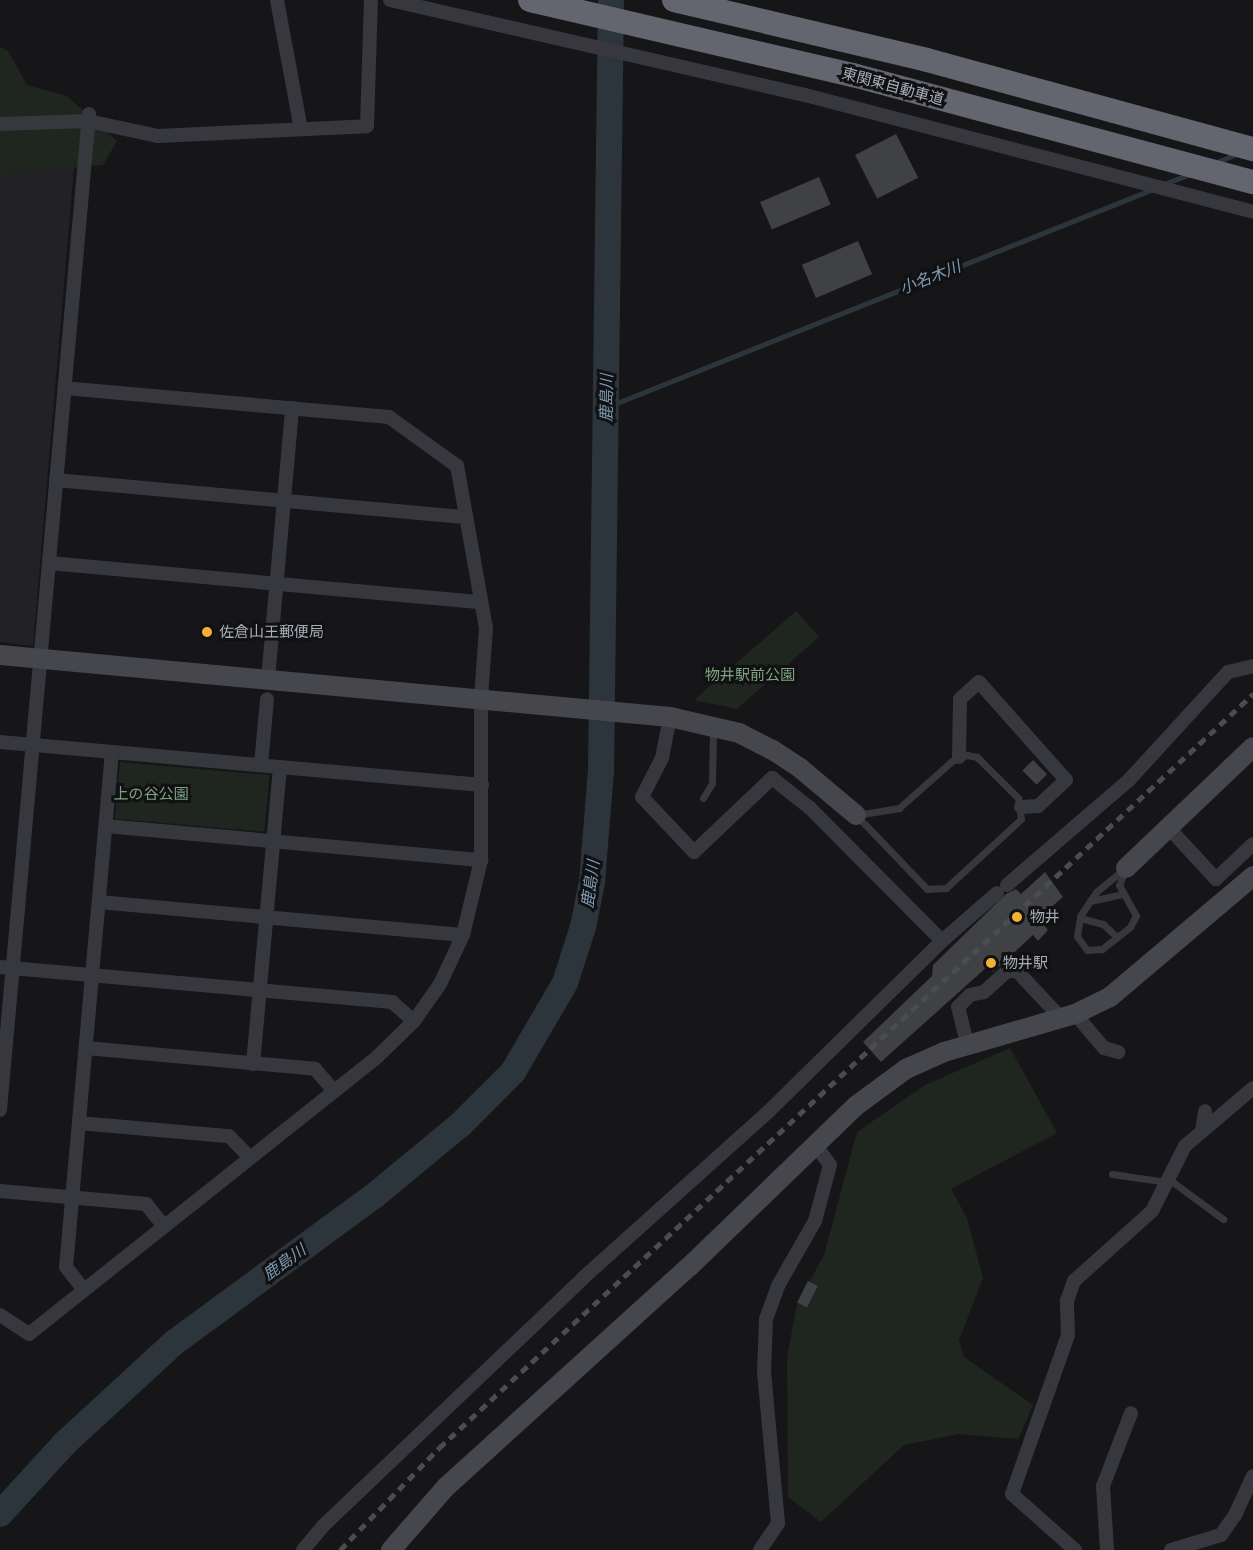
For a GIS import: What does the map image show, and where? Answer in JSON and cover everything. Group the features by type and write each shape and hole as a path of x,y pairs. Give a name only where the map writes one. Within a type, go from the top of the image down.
{"highway":[{"name":"東関東自動車道","path":"530,0 853,75 1253,182"},
{"path":"675,0 927,60 1253,149"}],"street":[{"path":"277,0 301,129"},
{"path":"0,124 89,117 158,136 367,126 371,0"},
{"path":"390,0 695,70 1253,212"},
{"path":"0,1110 6,967 33,745 89,117"},
{"path":"0,1315 29,1334 377,1057 414,1021 441,984 463,935 481,860 481,699 486,628 458,466 389,417 64,388"},
{"path":"261,765 292,408"},
{"path":"56,480 466,517"},
{"path":"49,563 481,602"},
{"path":"0,655 268,689 481,699 640,712 670,717 739,733 771,749 800,768 856,815"},
{"path":"303,1550 323,1526 415,1437 583,1278 768,1112 942,941 1129,780 1228,672 1253,666"},
{"path":"959,758 960,699 979,682 1066,780 1038,806 1021,807"},
{"path":"670,717 662,758 642,797 694,852 772,778 810,808 942,941"},
{"path":"0,742 482,785"},
{"path":"1126,868 1253,747"},
{"path":"84,1290 66,1267 112,752"},
{"path":"253,1064 280,767"},
{"path":"106,826 481,860"},
{"path":"1168,827 1216,879 1253,844"},
{"path":"391,1550 446,1487 690,1267 856,1105 906,1069 968,1043 1068,1016 1110,997 1145,970 1253,876"},
{"path":"99,902 463,935"},
{"path":"6,967 392,1002 414,1021"},
{"path":"968,1043 958,1007 970,995 984,992 1007,971 1017,971 1104,1048 1118,1052"},
{"path":"86,1048 315,1069 333,1090"},
{"path":"1075,1550 1012,1494 1068,1335 1067,1300 1074,1281 1152,1211 1185,1146 1253,1088"},
{"path":"1202,1131 1205,1111"},
{"path":"79,1123 229,1136 249,1157"},
{"path":"760,1550 778,1523 764,1373 766,1319 779,1284 815,1221 830,1165 815,1144"},
{"path":"0,1191 146,1204 164,1226"},
{"path":"1107,1550 1103,1486 1131,1413"},
{"path":"1171,1550 1221,1535 1253,1476"}],"lane":[{"path":"703,798 712,783 713,727"},
{"path":"977,757 1018,798 1021,807 1021,819 1014,828 946,888 937,891 919,885 856,815 899,808 959,758 977,757"},
{"path":"1126,868 1119,885 1136,916 1130,927 1102,949 1087,950 1077,936 1080,918 1090,901 1126,868"},
{"path":"1090,901 1122,894"},
{"path":"1080,918 1103,924 1117,937"},
{"path":"1112,1174 1167,1180 1223,1219"}],"shaded area":[{"path":"76,144 33,646 0,642 0,149"}],"green space":[{"path":"0,47 8,51 27,85 67,96 117,141 103,165 0,174"},
{"name":"物井駅前公園","path":"796,611 819,637 737,709 694,700"},
{"name":"上の谷公園","path":"120,762 269,775 264,832 115,819"},
{"path":"1010,1048 1057,1133 951,1189 967,1218 983,1278 959,1340 964,1357 1033,1405 1018,1439 959,1434 904,1445 821,1522 788,1497 787,1357 797,1304 824,1255 857,1132 925,1085"}],"building":[{"path":"896,134 918,178 877,199 855,155"},
{"path":"819,177 831,205 772,230 760,202"},
{"path":"858,241 872,274 816,298 802,265"},
{"path":"1033,760 1047,774 1037,785 1022,771"},
{"name":"物井駅","path":"1045,872 1063,897 1048,910 1052,916 1042,923 1048,930 1038,941 1033,935 993,972 988,966 881,1062 863,1042 932,976 933,965 1006,894 1016,889 1021,894"},
{"path":"808,1281 818,1286 807,1307 797,1302"}],"waterway":[{"name":"鹿島川","path":"0,1514 65,1443 175,1342 374,1196 461,1124 513,1072 565,983 583,927 592,882 601,771 611,0"},
{"name":"小名木川","path":"1217,162 1237,154"},
{"name":"小名木川","path":"1164,184 1187,175"},
{"name":"小名木川","path":"607,407 1151,190"}],"railway":[{"path":"340,1550 439,1448 1253,694"}],"place":[{"name":"佐倉山王郵便局","path":"207,632"},
{"name":"物井","path":"1017,917"},
{"name":"物井駅","path":"991,963"}]}
